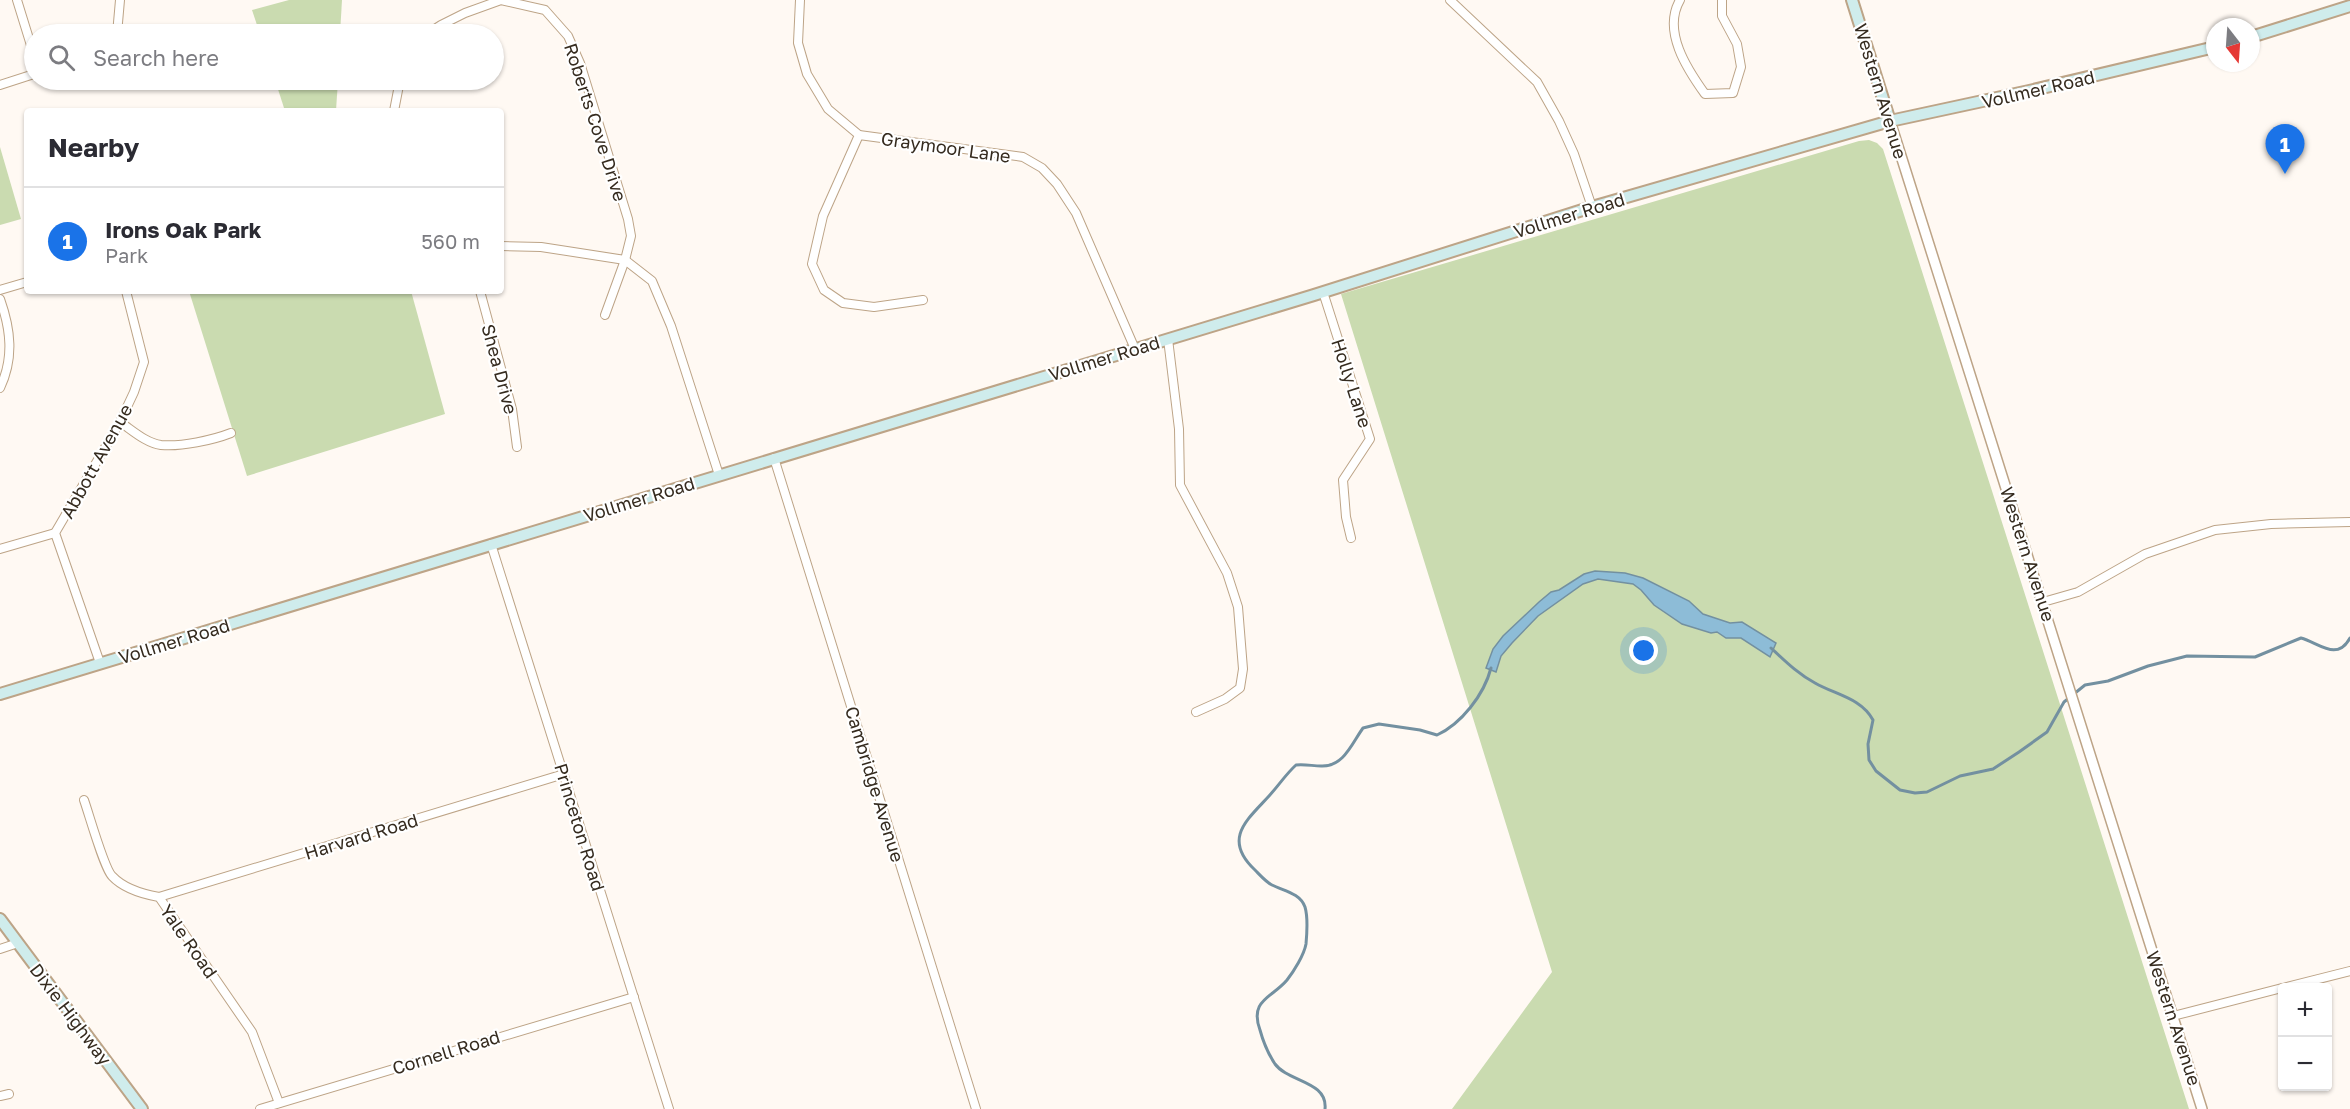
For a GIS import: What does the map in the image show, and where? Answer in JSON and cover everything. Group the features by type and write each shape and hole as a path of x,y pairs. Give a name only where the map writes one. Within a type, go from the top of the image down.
{"main road":[{"name":"Western Avenue","path":"1852,0 1890,121"},
{"path":"2260,34 2350,6"},
{"name":"Vollmer Road","path":"0,694 1323,292 1592,207 1890,121 2206,49"},
{"name":"Dixie Highway","path":"0,919 142,1109"}],"street":[{"path":"17,0 24,24"},
{"path":"118,24 120,0"},
{"name":"Roberts Cove Drive","path":"443,24 501,0 545,10 568,36 580,63 628,219 631,236 625,260 605,315"},
{"name":"Graymoor Lane","path":"800,0 798,43 807,74 828,110 859,135 1023,157 1042,168 1057,184 1076,213 1135,349"},
{"path":"1450,0 1537,82 1559,121 1592,207"},
{"path":"1680,0 1675,9 1673,26 1685,66 1705,94 1733,93 1741,68 1737,44 1722,16 1722,0"},
{"path":"0,85 24,77"},
{"path":"395,108 398,90"},
{"name":"Western Avenue","path":"1890,121 2202,1109"},
{"name":"Graymoor Lane","path":"859,135 823,216 813,264 824,290 843,303 874,307 923,300"},
{"path":"504,246 541,247 625,260 652,281 671,326 719,475"},
{"path":"0,290 24,283"},
{"name":"Holly Lane","path":"1323,292 1370,439 1343,480 1346,517 1351,538"},
{"name":"Abbott Avenue","path":"100,663 55,533 120,422 134,392 144,362 127,294"},
{"name":"Shea Drive","path":"481,294 512,409 517,447"},
{"path":"0,299 11,348 9,363 0,388"},
{"path":"1168,339 1179,429 1180,485 1227,573 1238,607 1243,669 1240,688 1225,699 1196,712"},
{"path":"120,422 147,440 161,445 211,441 231,433"},
{"name":"Cambridge Avenue","path":"774,458 976,1109"},
{"path":"2043,602 2078,592 2145,554 2215,530 2271,524 2350,522"},
{"path":"0,549 55,533"},
{"name":"Princeton Road","path":"491,544 669,1109"},
{"name":"Harvard Road","path":"159,897 564,774"},
{"name":"Yale Road","path":"84,800 109,874 121,884 141,894 159,897 252,1032 279,1103"},
{"path":"0,949 18,943"},
{"path":"2303,983 2350,971"},
{"path":"2173,1016 2278,989"},
{"name":"Cornell Road","path":"260,1109 634,996"},
{"path":"0,1096 9,1094"}],"green space":[{"path":"289,0 342,0 341,24 257,24 252,10"},
{"path":"278,90 337,90 336,108 284,108"},
{"path":"1869,140 1877,143 1883,149 2189,1109 1452,1109 1552,972 1341,294 1859,141"},
{"path":"0,147 21,219 0,225"},
{"path":"190,294 412,294 445,414 247,476"}],"water":[{"path":"1595,571 1625,573 1643,578 1689,601 1703,614 1730,623 1742,622 1776,643 1770,657 1741,638 1726,638 1717,632 1711,633 1682,624 1654,605 1633,584 1598,579 1583,584 1538,616 1501,656 1496,672 1486,668 1493,649 1503,636 1539,602 1551,592 1559,590 1584,574"}],"waterway":[{"path":"1771,648 1803,676 1855,702 1868,713 1873,720 1868,744 1869,760 1876,771 1900,790 1915,793 1927,792 1960,776 1993,769 2047,732 2064,702 2085,685 2108,681 2148,666 2187,656 2255,657 2301,638 2334,650 2345,645 2350,638"},
{"path":"1325,1109 1324,1100 1314,1087 1289,1075 1275,1064 1261,1034 1257,1012 1264,1000 1281,986 1296,968 1306,944 1307,915 1303,902 1299,898 1272,885 1245,859 1240,849 1241,830 1253,813 1296,765 1321,766 1336,763 1346,753 1363,728 1379,724 1437,735 1446,730 1470,708 1483,688 1491,668"}],"place":[{"name":"Irons Oak Park","path":"2285,174"}]}
